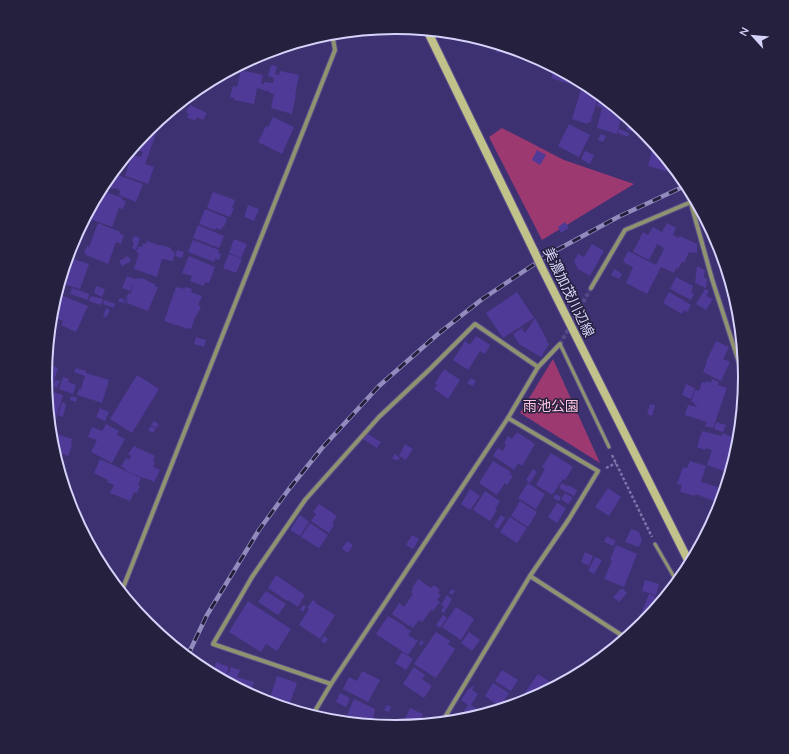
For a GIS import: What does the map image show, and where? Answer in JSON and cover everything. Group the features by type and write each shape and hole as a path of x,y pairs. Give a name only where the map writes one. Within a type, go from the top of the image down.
{"main road":[{"name":"美濃加茂川辺線","path":"430,36 541,266 687,557"}],"street":[{"path":"123,587 335,50 333,40"},
{"path":"591,288 625,230 690,202"},
{"path":"692,206 712,279 737,357"},
{"path":"331,684 213,644 252,577 305,500 379,417 475,324 538,367"},
{"path":"315,710 331,684 508,418 538,367 560,344"},
{"path":"446,716 530,576 569,519 598,471 508,418"},
{"path":"530,576 621,635"}],"lane":[{"path":"560,344 609,447"},
{"path":"655,544 674,577"}],"path":[{"path":"609,447 655,544"}],"green space":[{"path":"502,128 564,160 634,184 542,240 489,137"},
{"name":"雨池公園","path":"553,359 600,463 520,413"}],"building":[{"path":"496,50 503,51 497,53"},
{"path":"271,65 277,66 275,74 279,75 280,71 299,75 292,114 271,108 274,94 257,88 254,104 234,100 234,98 230,97 233,86 237,87 241,70 263,75 261,83 264,84 264,82 273,83 274,78 268,76"},
{"path":"553,73 574,85 566,83 551,78"},
{"path":"581,89 597,101 590,123 588,122 587,124 572,119"},
{"path":"598,102 621,119 617,134 597,128 602,108 597,106"},
{"path":"190,105 207,113 203,120 197,117 195,121 187,117 189,114 186,112"},
{"path":"273,117 294,127 282,154 258,142 266,126 268,127"},
{"path":"569,124 590,135 579,157 558,146"},
{"path":"628,125 634,132 627,130"},
{"path":"158,129 145,164 154,167 148,184 125,176 131,158 133,155 141,157 143,152 139,151"},
{"path":"619,129 629,133 628,137 618,133"},
{"path":"601,134 606,136 603,142 598,140"},
{"path":"537,150 546,155 540,165 532,160"},
{"path":"585,151 594,155 590,164 581,159"},
{"path":"652,151 670,172 648,166"},
{"path":"118,174 143,184 136,202 119,195 120,191 118,189 108,187"},
{"path":"106,190 109,191 108,193 123,198 122,200 126,201 123,209 119,208 112,227 90,219"},
{"path":"213,192 235,200 232,208 234,208 230,217 207,208"},
{"path":"248,205 259,209 254,221 244,217"},
{"path":"205,209 227,218 224,227 223,226 221,230 216,228 215,230 199,224"},
{"path":"565,222 569,228 561,233 558,227"},
{"path":"98,223 124,235 121,244 116,242 108,264 84,253 87,246 89,247"},
{"path":"667,223 676,228 673,235 679,238 680,236 697,244 697,253 689,252 684,263 682,262 678,269 676,268 674,273 661,267 647,294 626,283 633,267 623,262 628,251 656,265 664,249 663,247 657,244 649,260 633,252 643,232 648,235 653,227 662,232"},
{"path":"198,225 224,236 219,248 193,238"},
{"path":"134,236 140,238 136,250 132,248"},
{"path":"234,239 247,244 241,258 229,253"},
{"path":"193,240 219,250 218,253 221,254 219,260 215,259 214,262 188,252"},
{"path":"147,241 171,248 172,251 175,252 173,261 162,259 157,277 134,269 139,253 136,252 139,246 142,247 143,243 146,244"},
{"path":"592,244 604,251 590,276 578,269 574,261 578,254 584,257"},
{"path":"177,250 184,252 182,258 175,256"},
{"path":"229,254 242,259 236,273 223,268"},
{"path":"128,256 131,261 122,266 119,261"},
{"path":"189,256 215,267 209,283 205,282 204,286 190,281 192,276 182,273"},
{"path":"73,259 89,264 80,289 64,284"},
{"path":"697,266 705,270 704,277 707,279 706,288 695,283"},
{"path":"614,269 622,274 619,279 611,275"},
{"path":"127,276 135,279 141,278 147,280 158,287 148,311 127,303 128,297 124,304 134,283 130,291 122,288"},
{"path":"676,277 693,286 691,292 694,294 691,300 670,289"},
{"path":"96,286 105,289 102,297 94,293"},
{"path":"176,287 192,289 191,292 202,296 198,305 201,306 191,329 164,321"},
{"path":"72,288 89,294 88,300 70,294"},
{"path":"705,289 709,291 706,296 713,299 706,310 696,304"},
{"path":"517,292 534,318 503,338 486,313"},
{"path":"669,292 691,305 687,312 684,310 682,314 663,303"},
{"path":"61,295 88,306 76,332 61,325 63,321 56,318"},
{"path":"91,296 103,299 101,305 89,301"},
{"path":"120,298 124,299 123,303 118,301"},
{"path":"104,300 115,304 114,308 103,304"},
{"path":"106,308 110,310 106,318 103,316"},
{"path":"535,318 547,340 546,342 549,344 541,357 519,344 513,334 522,328 525,333"},
{"path":"476,336 490,345 485,354 480,351 468,370 453,360 465,341 470,345"},
{"path":"196,337 206,340 204,347 194,344"},
{"path":"716,341 729,347 723,359 730,362 721,381 703,372"},
{"path":"52,366 58,368 52,387"},
{"path":"76,368 86,371 86,373 109,380 102,403 77,395 79,389 81,389 85,376 74,372"},
{"path":"444,369 460,380 448,399 434,389 437,385 435,383"},
{"path":"137,375 159,389 132,433 110,419"},
{"path":"63,377 69,379 68,382 76,385 73,394 59,389"},
{"path":"471,378 476,381 473,386 467,383"},
{"path":"712,379 719,382 718,385 727,388 713,428 705,426 707,422 685,415 688,405 697,407 694,405 695,403 691,402 695,390 699,391 702,382 706,383 707,381 711,383"},
{"path":"55,380 60,381 57,388 53,386"},
{"path":"686,384 695,388 691,399 682,395"},
{"path":"52,392 63,395 54,424"},
{"path":"71,396 77,398 76,402 70,400"},
{"path":"62,402 66,404 63,417 58,415"},
{"path":"650,404 655,405 652,416 647,414"},
{"path":"100,408 109,412 105,421 96,417"},
{"path":"154,421 159,424 156,428 151,425"},
{"path":"716,422 726,425 723,432 714,429"},
{"path":"106,424 119,431 117,435 125,439 112,463 91,452 97,440 88,437 92,427 102,431"},
{"path":"151,426 156,429 153,433 148,430"},
{"path":"702,431 722,436 722,433 732,437 724,471 707,465 712,450 706,448 705,450 697,447"},
{"path":"517,432 535,444 522,466 518,463 514,470 493,456 498,448 503,451 506,445 504,443 508,436 512,439"},
{"path":"366,433 381,442 377,448 363,439"},
{"path":"56,434 72,439 72,445 68,456 60,453"},
{"path":"405,444 413,449 406,460 399,456"},
{"path":"134,446 155,456 153,467 160,470 154,482 121,467 126,458 129,460 131,456 128,454"},
{"path":"551,453 573,467 565,480 563,479 552,495 536,485 545,469 542,467"},
{"path":"395,454 400,458 397,461 392,458"},
{"path":"100,459 141,478 137,493 134,492 130,501 110,493 114,485 107,482 108,480 94,473"},
{"path":"493,461 511,472 510,474 513,476 507,485 505,483 497,495 479,483"},
{"path":"690,461 706,466 701,482 719,487 714,501 695,494 695,496 680,492 682,485 677,484 683,467 687,468"},
{"path":"533,469 537,472 530,483 526,480"},
{"path":"528,483 545,494 536,509 518,498"},
{"path":"562,483 577,490 574,496 559,488"},
{"path":"608,488 621,497 609,516 595,507"},
{"path":"470,489 480,496 470,510 461,504"},
{"path":"485,491 500,501 495,509 497,510 490,521 473,510"},
{"path":"565,493 573,498 568,504 561,499"},
{"path":"556,494 561,497 559,501 553,498"},
{"path":"520,501 537,512 528,527 511,516"},
{"path":"557,503 566,508 557,523 548,517"},
{"path":"319,504 337,516 329,533 311,521 316,514 313,512"},
{"path":"300,515 309,522 300,536 290,530"},
{"path":"501,515 505,518 498,529 494,526"},
{"path":"510,517 527,528 517,543 500,532"},
{"path":"310,523 328,535 319,548 301,537"},
{"path":"631,529 639,532 642,540 639,547 625,542"},
{"path":"412,535 419,539 413,549 406,545"},
{"path":"607,536 616,541 613,546 604,542"},
{"path":"347,541 353,545 348,553 342,549"},
{"path":"616,545 637,554 624,587 604,579 612,561 610,560"},
{"path":"585,552 593,556 589,566 581,562"},
{"path":"595,557 602,560 594,574 588,571"},
{"path":"276,575 305,595 298,607 268,588"},
{"path":"418,579 431,588 434,585 440,590 438,593 441,595 437,600 440,602 433,611 431,610 422,622 419,620 413,628 392,614 399,603 404,607 413,594 411,592 413,589 412,588"},
{"path":"645,580 659,584 656,595 642,591"},
{"path":"622,588 627,593 619,602 613,597"},
{"path":"452,589 455,591 452,595 449,593"},
{"path":"266,591 286,604 278,615 258,602"},
{"path":"649,594 655,596 654,598 656,599 640,616"},
{"path":"447,595 452,599 444,613 441,611 444,606 441,605"},
{"path":"313,600 316,602 315,603 335,615 320,639 299,625 309,609 307,608"},
{"path":"248,601 291,629 277,651 266,644 261,652 229,632"},
{"path":"303,605 306,606 303,612 300,610"},
{"path":"456,607 474,619 461,640 442,627"},
{"path":"443,615 447,618 440,628 436,625"},
{"path":"388,616 411,631 408,635 418,641 408,655 376,634"},
{"path":"436,632 450,641 448,644 455,649 436,678 414,664"},
{"path":"469,632 480,640 472,651 461,643"},
{"path":"324,636 328,639 325,644 321,641"},
{"path":"421,640 424,642 421,646 419,644"},
{"path":"402,652 413,659 406,670 395,663"},
{"path":"216,662 229,667 227,673 229,673 231,667 240,670 237,677 254,682 252,689 243,685 214,668"},
{"path":"414,667 425,675 422,679 432,686 424,698 403,684"},
{"path":"502,670 518,680 511,691 495,681"},
{"path":"362,671 380,680 368,702 343,689 349,677 357,681"},
{"path":"538,674 551,682 546,685 523,695"},
{"path":"277,676 297,683 290,704 270,697"},
{"path":"493,683 509,693 503,703 496,704 485,696"},
{"path":"472,686 474,687 472,690 478,694 471,705 477,709 465,712 464,711 468,705 461,700 469,688 470,689"},
{"path":"340,693 350,698 346,707 336,702"},
{"path":"354,699 375,709 372,719 346,716"},
{"path":"387,705 391,707 389,712 384,710"},
{"path":"410,708 423,714 421,719 405,720"}],"tunnel":[{"path":"560,344 591,288"}],"railway":[{"path":"190,652 207,615 259,530 322,448 379,386 438,334 481,300 553,252 618,217 681,188"}]}
